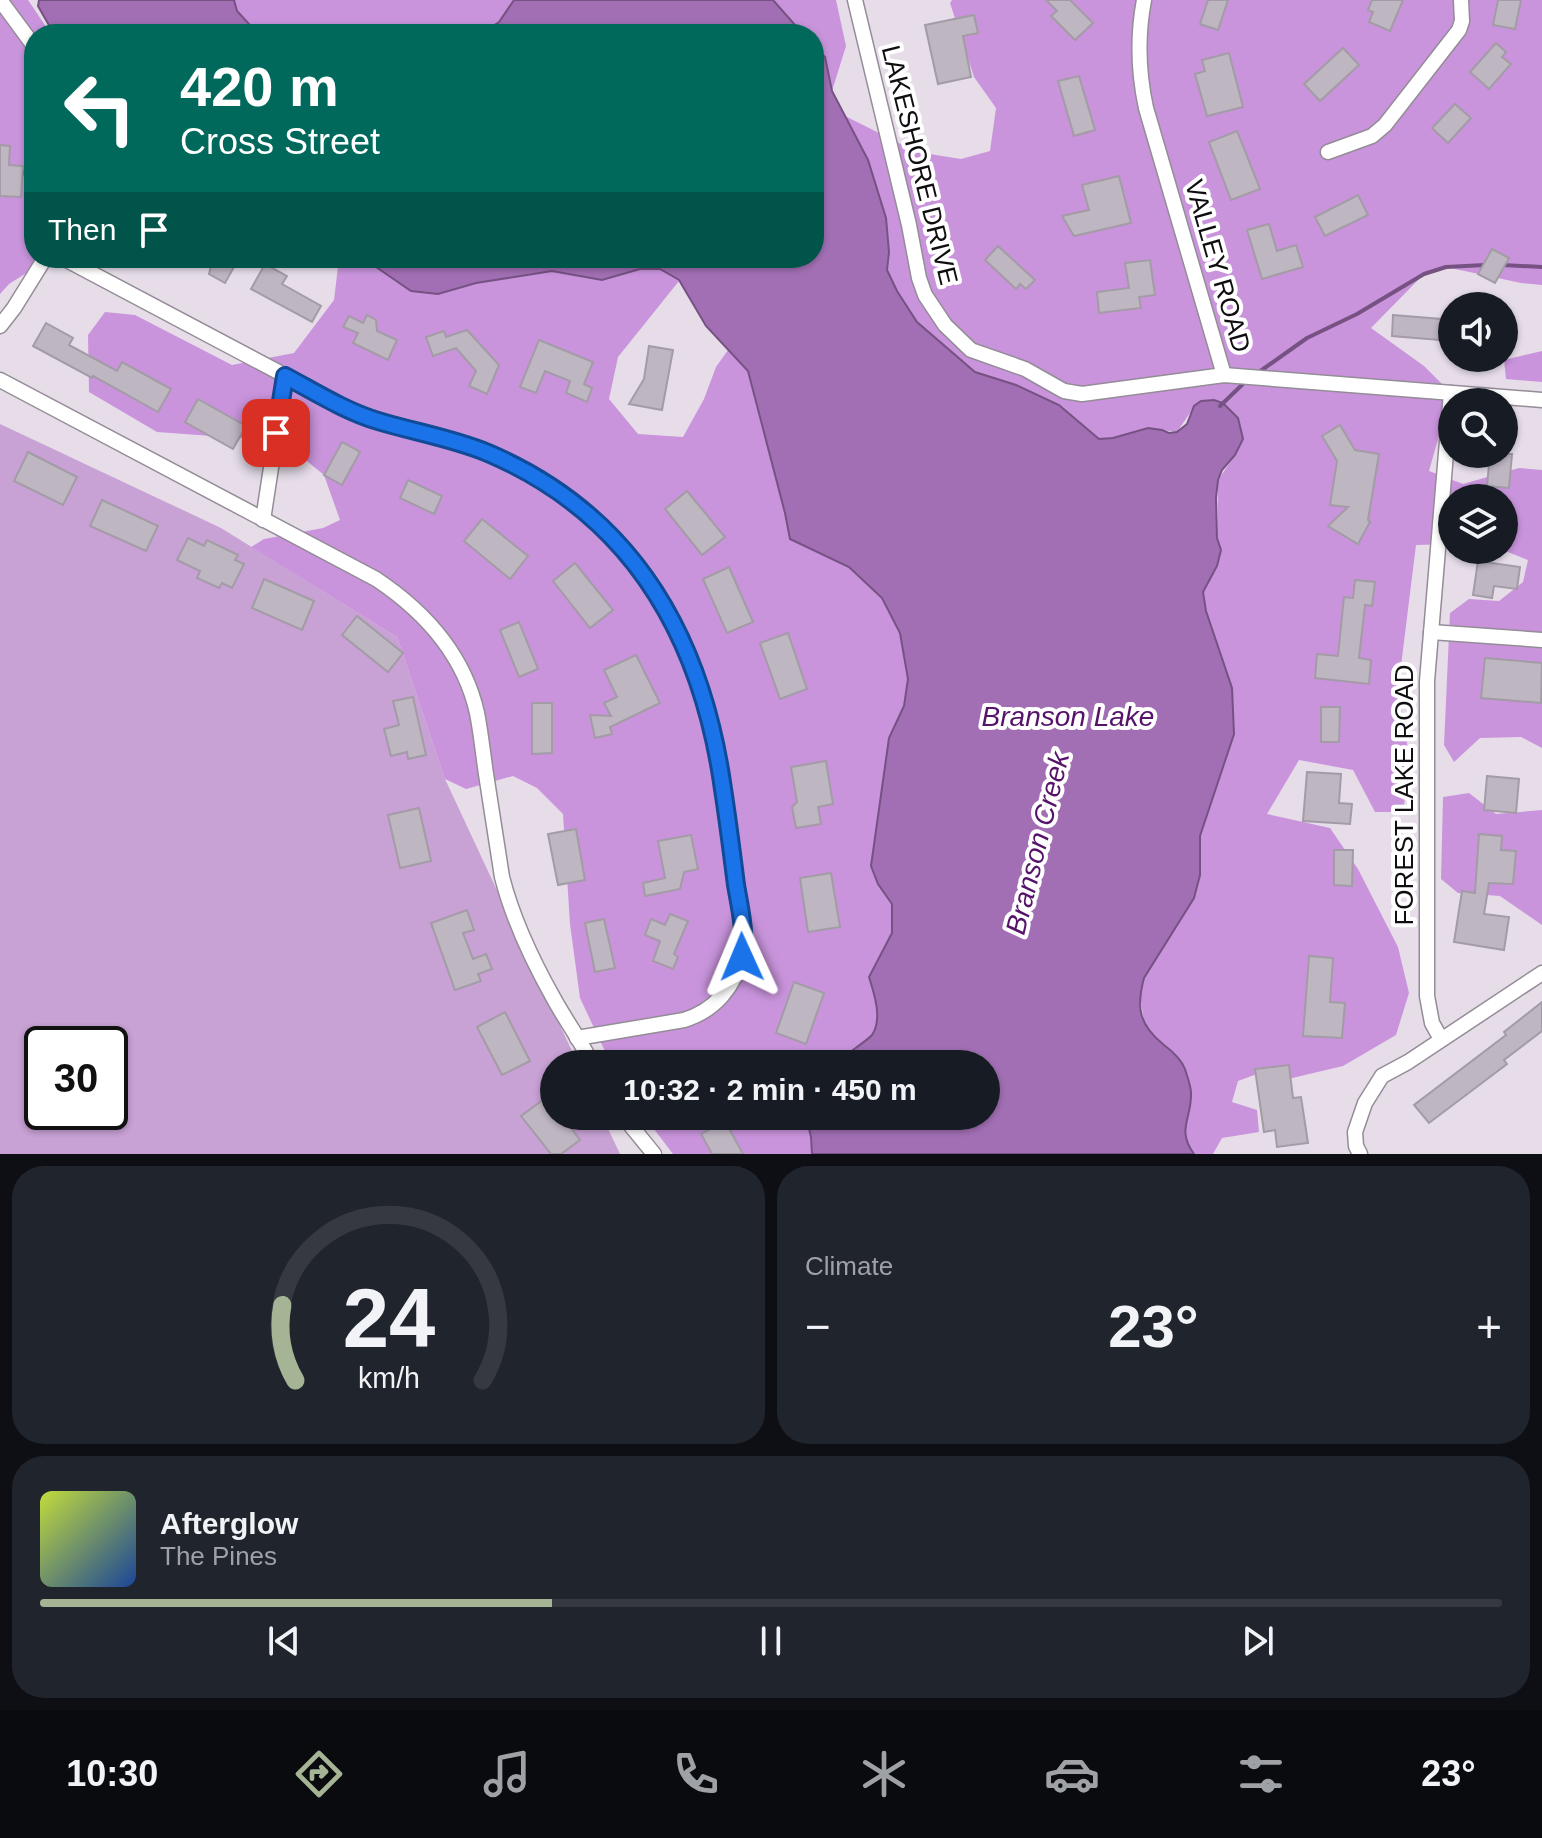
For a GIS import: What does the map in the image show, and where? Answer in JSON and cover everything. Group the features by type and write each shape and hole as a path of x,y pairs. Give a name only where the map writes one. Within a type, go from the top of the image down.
{"street":[{"path":"0,0 24,32"},
{"name":"LAKESHORE DRIVE","path":"855,0 919,278 935,311 958,338 971,350 1025,369 1073,393 1094,393 1224,375"},
{"name":"VALLEY ROAD","path":"1144,0 1138,55 1146,108 1224,375 1438,392"},
{"path":"1328,152 1372,136 1385,125 1459,30 1461,0"},
{"path":"0,326 39,268"},
{"path":"82,268 350,410 475,448 520,468 587,514 632,559 663,603 680,634 698,679 714,737 743,930 742,957 728,990 701,1014 684,1020 577,1038"},
{"path":"263,520 285,376"},
{"path":"0,380 376,579 399,594 437,632 453,654 477,712 502,877 518,929 584,1050"},
{"name":"VALLEY ROAD","path":"1518,398 1542,400"},
{"name":"FOREST LAKE ROAD","path":"1441,1039 1432,1023 1427,996 1427,681 1445,468"},
{"path":"1431,632 1542,640"},
{"path":"1360,1154 1355,1132 1365,1103 1382,1076 1542,973"},
{"path":"634,1130 654,1154"}],"shaded area":[{"path":"0,0 28,0 44,24 24,24 24,268 34,268 9,284 0,294"},
{"path":"233,0 514,0 496,24 247,24"},
{"path":"773,0 836,0 846,46 832,91 824,56 824,24 794,24"},
{"path":"952,0 1542,0 1542,285 1446,267 1424,274 1371,328 1424,366 1446,388 1438,388 1438,439 1429,471 1463,484 1438,484 1438,544 1416,545 1398,690 1410,761 1403,812 1375,812 1353,770 1299,760 1267,814 1330,828 1358,869 1398,947 1409,993 1396,1035 1343,1066 1288,1079 1265,1071 1238,1081 1232,1102 1257,1110 1259,1132 1222,1138 1213,1154 1194,1154 1189,1148 1184,1127 1189,1115 1173,1052 1152,1035 1144,1023 1140,992 1200,836 1234,734 1203,591 1217,565 1218,480 1235,455 1194,407 1177,432 1148,428 1099,439 1059,405 1016,385 975,372 917,322 897,291 887,270 889,252 845,116 917,152 961,159 990,151 996,108 974,77 950,3"},
{"path":"338,268 378,268 411,291 437,294 476,283 552,271 602,280 640,269 660,269 679,281 618,357 609,399 638,434 683,437 704,399 716,367 728,350 748,371 790,539 849,567 882,598 900,633 908,679 904,706 889,738 878,884 892,904 892,933 869,977 877,1022 870,1038 854,1050 604,1050 580,998 570,924 563,814 537,788 513,776 466,789 445,779 397,637 251,547 264,539 323,528 340,520 324,475 297,453 253,439 157,432 89,392 88,335 105,312 135,315 232,365 294,353 334,300"},
{"path":"1542,351 1542,382 1506,379 1505,372 1518,372 1518,357"},
{"path":"0,424 221,528 397,637 445,779 571,1050 540,1050 540,1130 609,1130 620,1154 0,1154"},
{"path":"1519,468 1542,470 1542,748 1521,737 1480,738 1454,762 1444,745 1450,613 1469,599 1499,601 1523,582 1528,560 1518,556 1518,484 1463,484"},
{"path":"1469,793 1496,814 1542,810 1542,925 1500,896 1458,893 1441,879 1443,797"},
{"path":"655,1130 809,1130 811,1137 812,1154 673,1154"}],"water":[{"path":"39,0 234,0 237,11 249,24 48,24 38,6"},
{"path":"514,0 773,0 794,24 496,24"},
{"name":"Branson Lake","path":"824,56 832,91 868,160 886,218 887,270 917,322 975,372 1016,385 1059,405 1099,439 1148,428 1177,432 1187,424 1194,406 1201,401 1223,403 1238,418 1243,439 1218,480 1217,538 1221,550 1217,566 1203,592 1206,611 1232,688 1234,734 1200,836 1200,875 1194,898 1144,978 1140,998 1142,1015 1149,1030 1185,1069 1191,1102 1185,1131 1194,1154 812,1154 809,1130 1000,1130 1000,1050 853,1050 875,1029 876,1006 869,977 892,933 892,904 878,884 871,866 889,738 904,706 908,679 900,633 882,598 849,567 790,539 748,371 706,326 679,280 660,269 640,269 602,280 552,271 476,283 438,294 411,291 378,268 824,268"}],"building":[{"path":"1046,0 1070,0 1093,23 1075,40 1051,16 1057,11"},
{"path":"1208,0 1228,0 1218,30 1200,24"},
{"path":"1372,0 1403,0 1390,31 1369,22 1373,12 1368,10"},
{"path":"1498,0 1521,0 1515,29 1493,25"},
{"path":"974,15 978,33 963,36 971,77 938,84 925,25"},
{"path":"1496,43 1506,52 1502,57 1511,64 1489,89 1470,72"},
{"path":"1343,48 1359,65 1320,101 1304,84"},
{"path":"1229,53 1243,107 1207,116 1195,74 1205,71 1202,60"},
{"path":"1079,76 1095,130 1074,136 1058,81"},
{"path":"1455,104 1471,118 1448,143 1432,128"},
{"path":"1237,131 1260,189 1231,200 1209,142"},
{"path":"0,145 10,146 9,165 23,166 21,197 0,196"},
{"path":"1119,176 1131,223 1074,236 1062,216 1089,210 1082,185"},
{"path":"1358,195 1368,215 1325,236 1315,217"},
{"path":"1269,224 1277,251 1296,245 1303,267 1262,279 1247,230"},
{"path":"998,246 1035,280 1026,289 1020,284 1016,289 985,260"},
{"path":"1492,249 1509,258 1495,283 1478,274"},
{"path":"1150,260 1155,295 1139,297 1141,308 1099,313 1097,292 1129,288 1125,263"},
{"path":"210,268 233,268 225,283 209,274"},
{"path":"263,268 272,268 287,276 282,284 321,306 312,322 251,289"},
{"path":"367,315 376,320 377,331 397,340 388,360 353,343 358,333 343,327 349,316 363,323"},
{"path":"1393,315 1438,319 1438,340 1392,336"},
{"path":"46,323 73,338 69,345 117,371 122,362 171,389 158,412 33,346"},
{"path":"467,330 499,365 487,394 469,386 476,371 456,348 433,356 426,337 444,331 446,337"},
{"path":"539,340 593,362 584,384 592,388 587,402 566,393 570,381 545,371 536,393 520,387"},
{"path":"649,346 673,350 662,410 629,404 644,379"},
{"path":"198,399 246,426 233,449 185,422"},
{"path":"1340,425 1355,450 1379,454 1370,522 1358,544 1328,526 1348,507 1330,505 1337,461 1322,436"},
{"path":"342,442 360,452 342,485 324,475"},
{"path":"28,452 77,477 63,505 14,481"},
{"path":"1489,468 1511,468 1509,484 1487,484"},
{"path":"408,480 442,496 434,514 400,498"},
{"path":"687,491 725,537 702,555 665,509"},
{"path":"102,500 158,526 146,551 90,526"},
{"path":"482,519 528,556 510,579 464,541"},
{"path":"188,538 204,546 207,540 238,555 235,560 244,564 232,588 222,583 219,588 197,578 200,571 177,560"},
{"path":"575,563 613,610 590,628 553,581"},
{"path":"1478,564 1520,567 1517,589 1494,586 1492,598 1473,595"},
{"path":"729,567 753,622 727,633 703,579"},
{"path":"264,579 314,601 302,630 252,608"},
{"path":"1355,580 1375,582 1372,606 1365,605 1359,658 1371,660 1369,684 1315,678 1317,654 1338,656 1344,597 1353,598"},
{"path":"357,616 403,653 388,672 342,635"},
{"path":"519,622 538,669 519,677 500,630"},
{"path":"788,633 807,689 780,699 760,643"},
{"path":"636,655 660,703 610,727 612,734 595,738 590,715 611,716 604,703 617,697 604,670"},
{"path":"1485,658 1542,663 1541,703 1481,698"},
{"path":"413,697 426,755 408,759 407,752 391,756 384,729 399,725 393,701"},
{"path":"532,703 552,703 552,753 532,754"},
{"path":"1321,707 1340,707 1339,742 1321,742"},
{"path":"826,761 833,804 818,807 821,824 796,828 792,807 797,802 791,767"},
{"path":"1307,772 1341,774 1339,803 1352,804 1350,824 1303,821"},
{"path":"1487,776 1519,779 1516,813 1484,810"},
{"path":"419,808 431,861 400,868 388,815"},
{"path":"576,829 585,880 558,885 548,834"},
{"path":"1479,834 1502,836 1501,850 1516,851 1513,884 1489,883 1484,914 1509,917 1504,950 1454,942 1462,891 1475,893"},
{"path":"691,835 698,869 684,872 680,889 645,896 643,883 665,878 658,841"},
{"path":"1334,850 1353,850 1352,886 1334,885"},
{"path":"831,873 840,927 808,932 800,878"},
{"path":"467,910 474,930 463,933 473,959 486,954 492,969 478,974 481,981 455,990 431,923"},
{"path":"670,914 688,921 674,954 678,957 673,969 653,961 660,941 645,935 651,919 665,925"},
{"path":"604,919 615,968 595,972 585,923"},
{"path":"1309,956 1333,958 1330,1002 1345,1003 1342,1038 1303,1036"},
{"path":"794,982 824,993 806,1044 776,1033"},
{"path":"1542,1002 1542,1031 1504,1060 1507,1064 1429,1123 1414,1105 1506,1035 1504,1032"},
{"path":"505,1012 530,1061 502,1075 477,1027"},
{"path":"1289,1065 1293,1098 1301,1097 1308,1143 1277,1147 1275,1130 1264,1132 1255,1069"},
{"path":"540,1102 540,1130 572,1130 580,1140 561,1154 551,1154 521,1116"},
{"path":"708,1130 730,1130 743,1154 712,1154 701,1134"}],"waterway":[{"path":"21,175 24,172"},
{"path":"1259,372 1307,338 1357,314 1424,274 1446,267 1485,265"},
{"path":"1502,265 1542,267"},
{"path":"1220,406 1245,382"}],"route":[{"path":"276,433 285,376 375,420 462,444 520,468 587,514 632,559 680,634 706,702 721,772 743,930 742,957"}],"water label":[{"name":"Branson Creek","path":"1037,843"}]}
